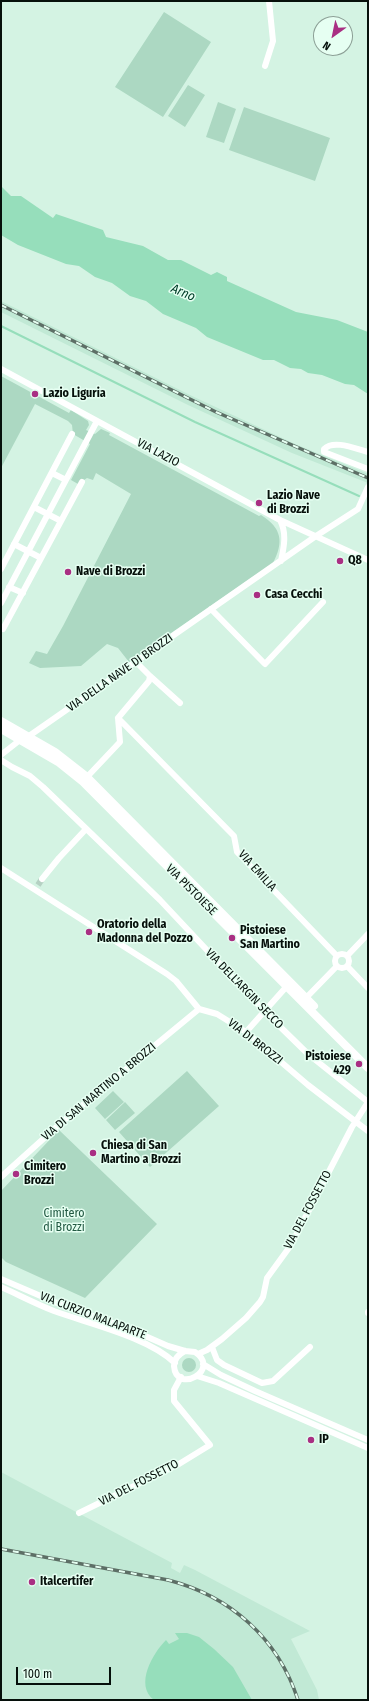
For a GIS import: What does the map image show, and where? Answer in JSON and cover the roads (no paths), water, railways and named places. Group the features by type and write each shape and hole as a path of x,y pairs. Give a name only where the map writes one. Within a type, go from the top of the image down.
{"main road":[{"name":"VIA PISTOIESE","path":"1,721 61,756 87,777 304,999 368,1068"},
{"name":"VIA PISTOIESE","path":"1,729 58,762 83,782 287,986 304,999 368,1061"}],"street":[{"path":"265,66 273,41 269,1"},
{"name":"VIA LAZIO","path":"1,369 280,520 367,560"},
{"path":"1,603 97,421"},
{"path":"1,569 72,434"},
{"path":"368,452 335,444 324,449 324,452 368,469"},
{"path":"52,472 66,480"},
{"path":"3,629 82,482"},
{"name":"VIA DELLA NAVE DI BROZZI","path":"29,736 316,536 355,512 361,506 368,488"},
{"path":"34,507 61,521"},
{"path":"280,520 284,535 281,561"},
{"path":"14,544 41,558"},
{"path":"9,587 23,593"},
{"path":"211,609 265,664 323,602"},
{"path":"136,662 180,704"},
{"path":"87,777 120,742 118,718 147,685 150,676"},
{"name":"VIA EMILIA","path":"118,718 234,836 237,852 337,956"},
{"path":"1,754 20,740"},
{"name":"VIA DELL'ARGIN SECCO","path":"1,760 30,776 160,900 264,1011 308,1054 368,1102"},
{"path":"38,884 59,858 86,829"},
{"path":"1,868 38,884 172,977 198,1009"},
{"path":"347,956 368,934"},
{"path":"337,966 335,962 337,956 343,954 347,956"},
{"path":"347,956 349,960 347,966"},
{"path":"304,999 337,966"},
{"path":"337,966 341,968 347,966"},
{"path":"347,966 368,988"},
{"path":"246,1032 287,986"},
{"name":"VIA DI BROZZI","path":"198,1009 217,1014 246,1032 308,1085 368,1131"},
{"name":"VIA DI SAN MARTINO A BROZZI","path":"1,1177 62,1122 198,1009"},
{"name":"VIA DEL FOSSETTO","path":"198,1354 212,1347 246,1318 260,1302 263,1297 267,1278 291,1245 355,1121 368,1102"},
{"name":"VIA CURZIO MALAPARTE","path":"1,1279 57,1303 127,1328 168,1346 198,1354"},
{"name":"VIA CURZIO MALAPARTE","path":"1,1287 55,1311 146,1344 164,1353 174,1363 175,1369 181,1377"},
{"path":"212,1347 215,1356 220,1363 257,1381 265,1383 273,1381 310,1347"},
{"path":"174,1363 179,1354 185,1351"},
{"path":"181,1377 189,1379 202,1372 202,1359 198,1354"},
{"path":"203,1364 255,1391 368,1440"},
{"path":"197,1376 219,1383 368,1448"},
{"name":"VIA DEL FOSSETTO","path":"79,1513 179,1464 210,1445 174,1401 174,1390 181,1377"}],"water":[{"name":"Arno","path":"1,186 11,196 21,196 53,218 56,214 103,230 106,237 143,246 168,260 181,260 211,275 217,272 227,277 227,281 296,312 337,320 368,332 368,394 354,385 345,384 322,375 308,373 301,369 290,368 274,360 263,360 207,337 196,328 163,314 146,301 130,296 112,283 95,277 79,266 66,264 18,245 1,235"},
{"path":"175,1633 187,1633 199,1637 214,1649 233,1667 252,1700 154,1700 148,1694 146,1686 148,1669 151,1661 166,1640 169,1644 179,1639"}],"waterway":[{"path":"1,326 195,422 359,496"}],"tunnel":[{"path":"38,885 42,879"}],"railway":[{"path":"1,305 216,412 368,478"},
{"path":"1,1549 168,1580 191,1587 212,1597 249,1623 264,1639 278,1657 298,1700"}],"place":[{"name":"Lazio Liguria","path":"35,394"},
{"name":"Lazio Nave di Brozzi","path":"259,503"},
{"name":"Q8","path":"340,561"},
{"name":"Nave di Brozzi","path":"68,572"},
{"name":"Casa Cecchi","path":"257,595"},
{"name":"Oratorio della Madonna del Pozzo","path":"89,932"},
{"name":"Pistoiese San Martino","path":"232,938"},
{"name":"Pistoiese 429","path":"359,1064"},
{"name":"Chiesa di San Martino a Brozzi","path":"93,1153"},
{"name":"Cimitero Brozzi","path":"16,1174"},
{"name":"IP","path":"311,1440"},
{"name":"Italcertifer","path":"32,1582"}],"park label":[{"name":"Cimitero di Brozzi","path":"64,1221"}]}
